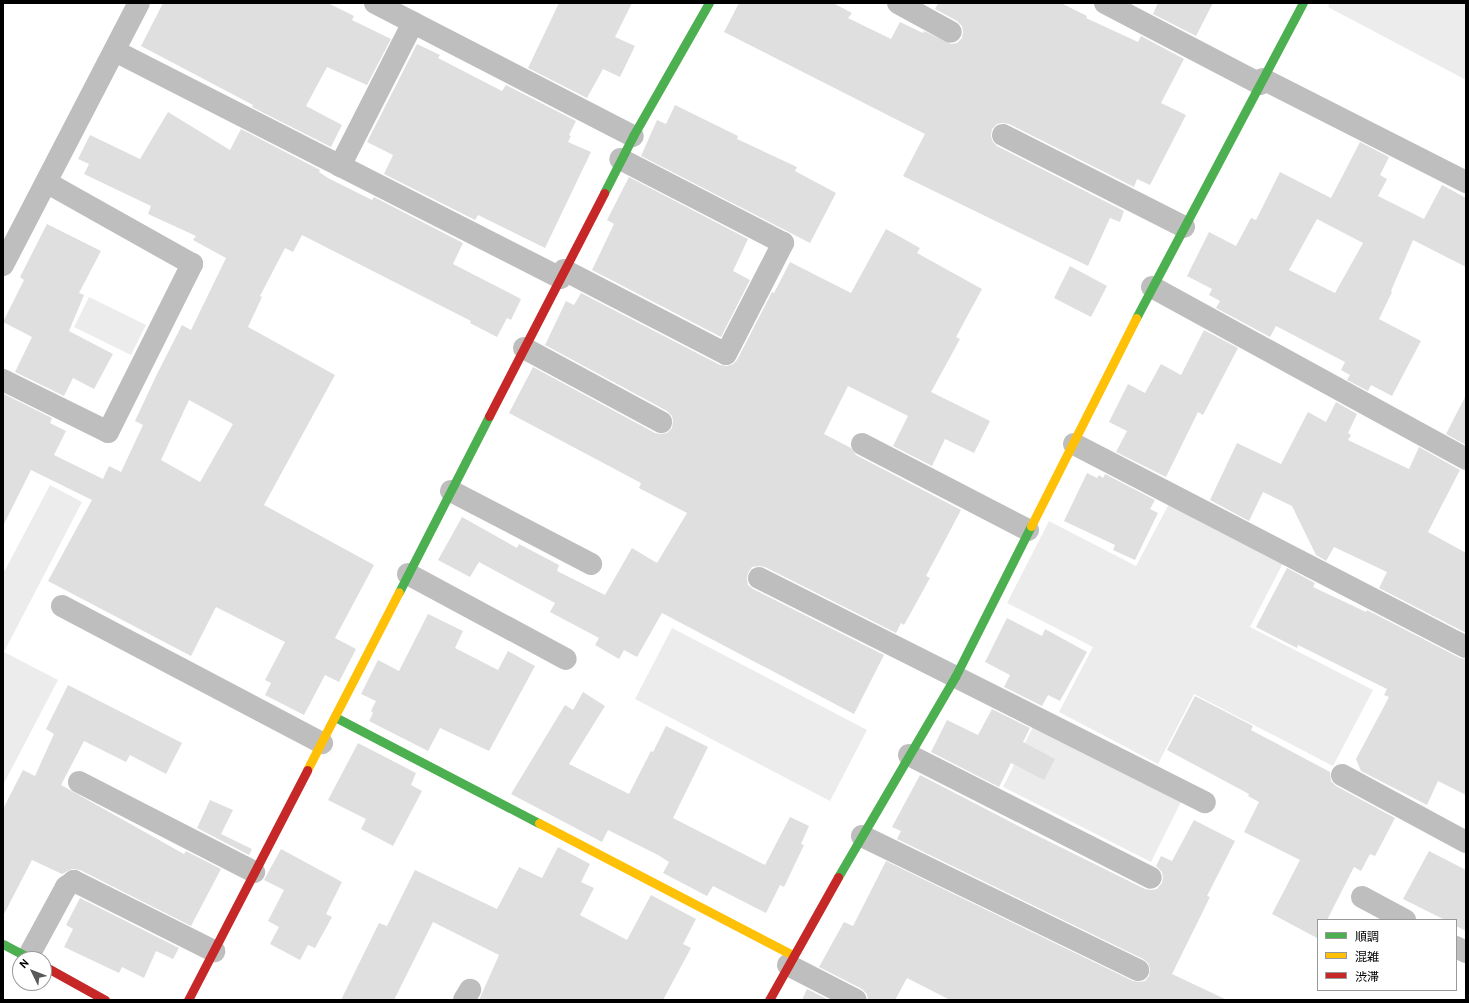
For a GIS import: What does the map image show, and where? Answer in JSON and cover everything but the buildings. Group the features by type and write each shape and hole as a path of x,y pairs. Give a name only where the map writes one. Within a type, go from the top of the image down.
{"street":[{"path":"3,265 139,3"},
{"path":"375,3 633,136"},
{"path":"188,1000 322,743 620,159 708,3"},
{"path":"898,3 951,32"},
{"path":"1105,3 1261,82 1466,182"},
{"path":"769,1000 790,960 955,677 1152,287 1304,3"},
{"path":"340,166 413,23"},
{"path":"115,51 340,166 726,354 783,243 620,159"},
{"path":"1003,135 1184,227"},
{"path":"3,380 108,432 192,264 46,182"},
{"path":"1152,287 1466,460"},
{"path":"524,348 661,422"},
{"path":"862,444 1028,530"},
{"path":"1074,444 1466,647"},
{"path":"451,491 591,564"},
{"path":"408,574 566,658"},
{"path":"759,578 1205,802"},
{"path":"62,606 322,743"},
{"path":"335,717 790,960 856,1000"},
{"path":"909,756 1151,878"},
{"path":"1342,775 1466,842"},
{"path":"79,782 254,872"},
{"path":"862,836 1138,970"},
{"path":"38,951 66,886 74,881 214,950"},
{"path":"1362,897 1404,919"},
{"path":"3,944 16,951"},
{"path":"1457,948 1466,952"},
{"path":"52,971 105,1000"}],"shaded area":[{"path":"1330,3 1466,3 1466,80 1328,7"},
{"path":"89,297 146,325 131,355 74,327"},
{"path":"50,485 82,502 4,652 58,680 3,785 3,574"},
{"path":"1170,502 1284,561 1250,627 1373,690 1333,766 1194,694 1158,764 1059,712 1093,647 1007,603 1049,521 1136,566"},
{"path":"672,628 867,730 830,801 635,699"},
{"path":"1035,723 1183,798 1151,862 1003,787"}],"traffic: fast":[{"path":"604,193 633,136 709,3"},
{"path":"1136,318 1303,3"},
{"path":"399,592 489,416"},
{"path":"838,877 955,677 1031,526"},
{"path":"335,717 539,823"},
{"path":"3,944 16,951"}],"traffic: slow":[{"path":"1031,526 1136,318"},
{"path":"307,770 399,592"},
{"path":"539,823 793,955"}],"traffic: jam":[{"path":"489,416 604,193"},
{"path":"188,1000 307,770"},
{"path":"769,1000 838,877"},
{"path":"52,970 105,1000"}]}
